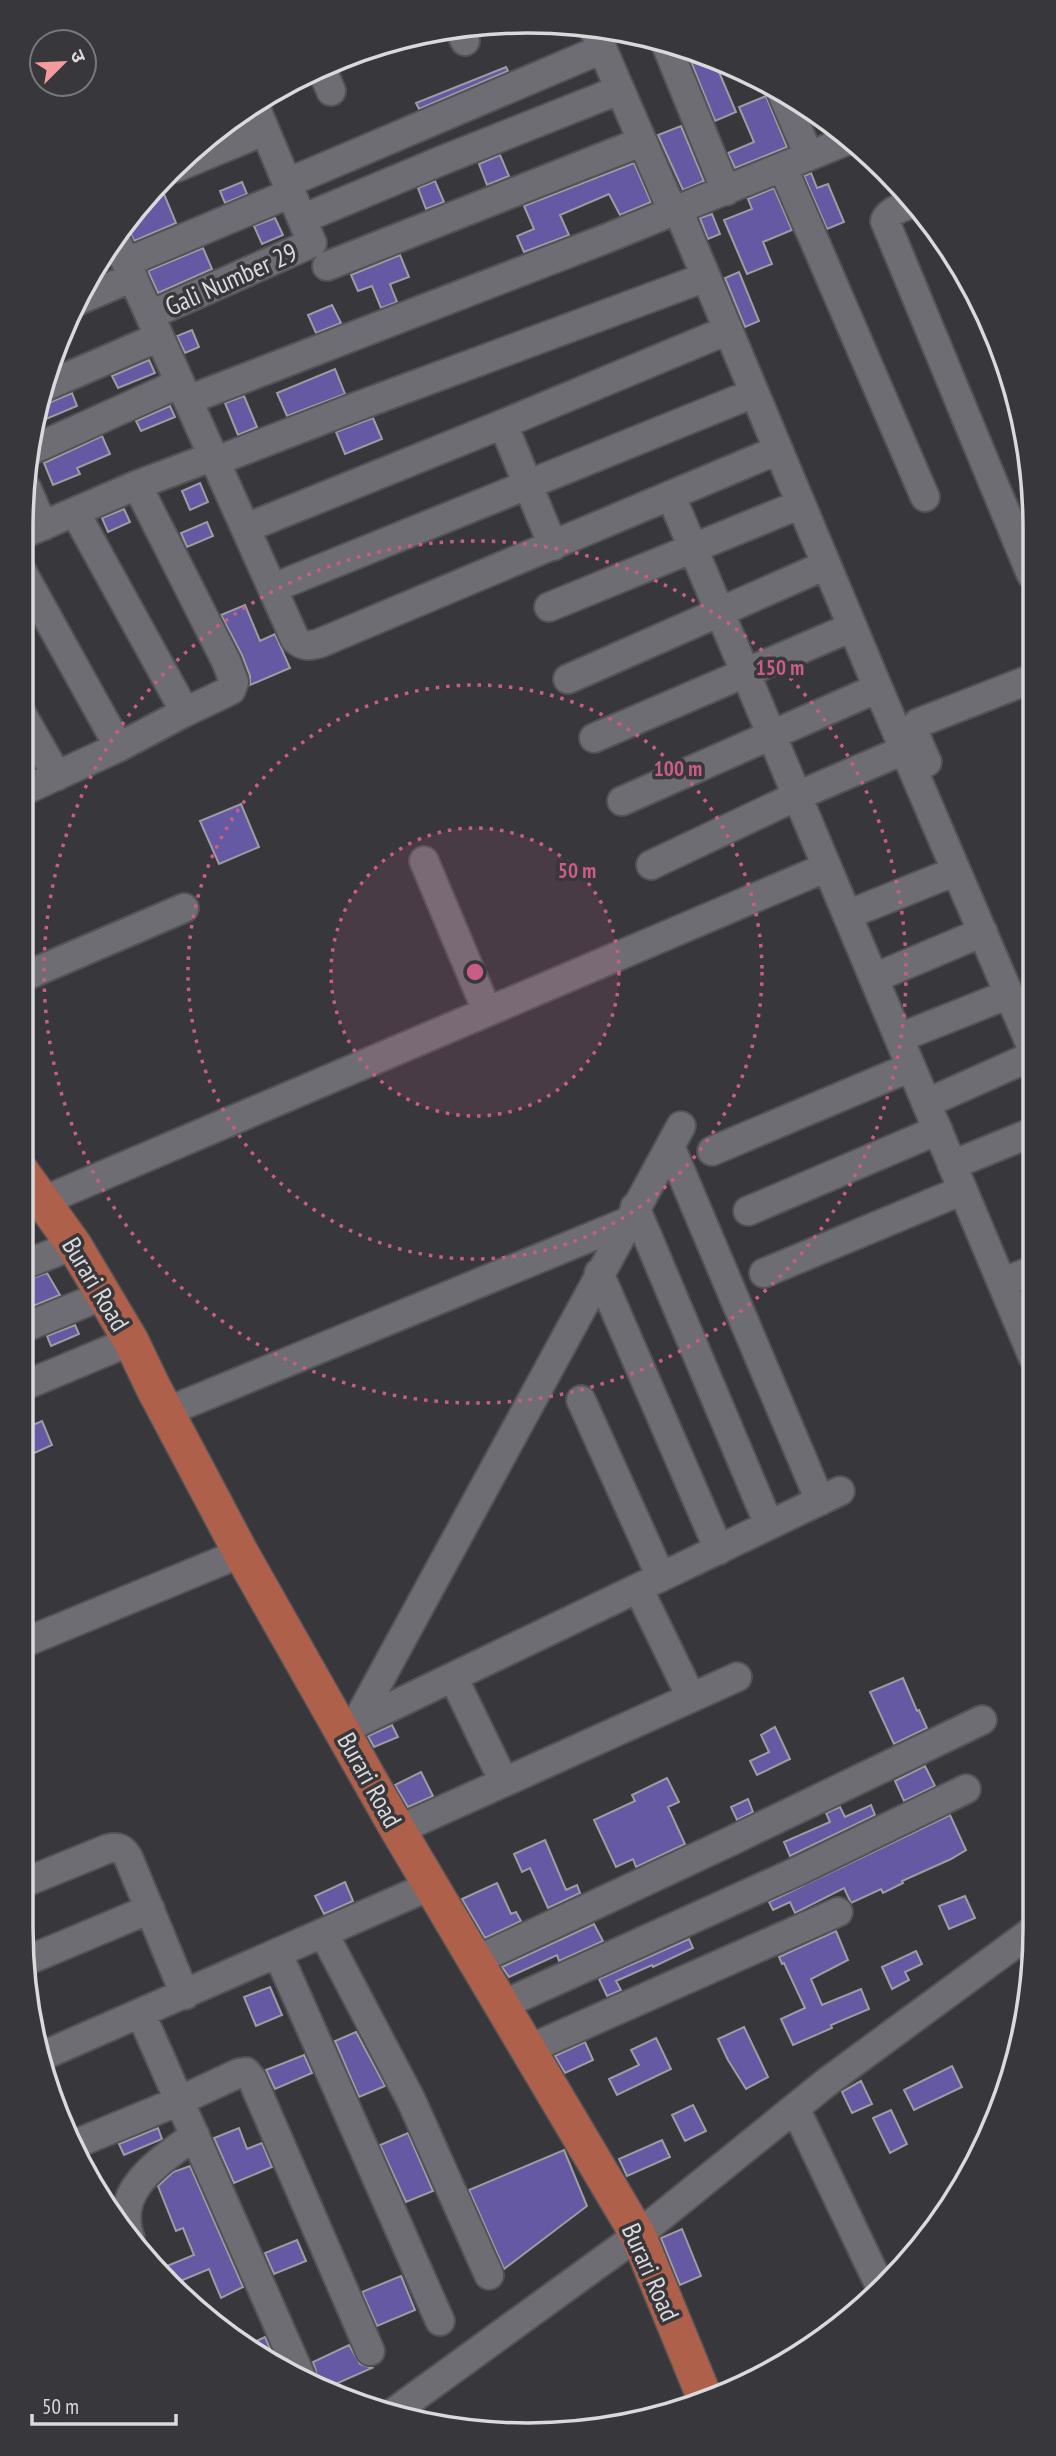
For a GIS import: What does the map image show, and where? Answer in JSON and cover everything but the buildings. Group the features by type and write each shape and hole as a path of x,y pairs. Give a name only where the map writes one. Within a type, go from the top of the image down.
{"main road":[{"name":"Burari Road","path":"33,1187 74,1245 131,1341 241,1553 349,1728 398,1830 631,2223 702,2391"}],"street":[{"path":"100,281 125,259 289,188 596,38"},
{"path":"597,38 641,142 706,277 1023,1027"},
{"path":"670,55 726,191"},
{"path":"314,243 443,160 619,90"},
{"path":"789,108 810,156"},
{"path":"218,143 259,119 314,243"},
{"path":"314,243 641,142"},
{"path":"40,447 675,211 839,144"},
{"path":"783,168 925,497"},
{"path":"904,207 891,213 885,221 1023,555"},
{"name":"Gali Number 29","path":"56,380 314,243"},
{"path":"125,259 295,639 309,646 778,450"},
{"path":"33,530 138,485 706,277"},
{"path":"246,528 728,330"},
{"path":"273,588 754,393"},
{"path":"503,424 553,546"},
{"path":"33,787 223,694 230,690 234,682 138,485"},
{"path":"671,496 1023,1333"},
{"path":"549,607 800,504"},
{"path":"75,512 185,712"},
{"path":"568,679 826,565"},
{"path":"33,592 119,747"},
{"path":"594,738 852,627"},
{"path":"1023,682 926,719 918,723 915,729 1023,991"},
{"path":"622,801 878,688"},
{"path":"33,734 57,776"},
{"path":"651,865 797,796 904,750"},
{"path":"424,861 487,1012"},
{"path":"43,1201 827,867"},
{"path":"847,915 956,871"},
{"path":"33,973 184,908"},
{"path":"874,978 983,932"},
{"path":"899,1038 1009,994"},
{"path":"927,1103 1023,1060"},
{"path":"712,1151 911,1067"},
{"path":"748,1211 938,1130"},
{"path":"675,1136 830,1496 349,1728 599,1273 675,1136"},
{"path":"764,1273 957,1177 1023,1138"},
{"path":"166,1412 631,1215"},
{"path":"631,1215 769,1525"},
{"path":"33,1261 74,1245"},
{"path":"599,1273 719,1550"},
{"path":"1002,1283 1023,1274"},
{"path":"33,1324 104,1295"},
{"path":"33,1382 131,1341"},
{"path":"581,1400 691,1697"},
{"path":"33,1638 241,1553"},
{"path":"453,1677 504,1782"},
{"path":"398,1830 737,1677"},
{"path":"475,1961 982,1720"},
{"path":"500,2006 798,1871 966,1788"},
{"path":"33,1879 116,1846 123,1850 185,1995"},
{"path":"49,2053 430,1886"},
{"path":"34,1958 150,1909"},
{"path":"527,2050 838,1912"},
{"path":"324,1934 411,2100 489,2275"},
{"path":"401,2406 631,2223 795,2108 1023,1938"},
{"path":"278,1954 440,2321"},
{"path":"141,2014 297,2365"},
{"path":"81,2141 246,2072 252,2079 370,2351"},
{"path":"795,2108 877,2279"},
{"path":"126,2216 127,2203 141,2177 195,2135"}]}
